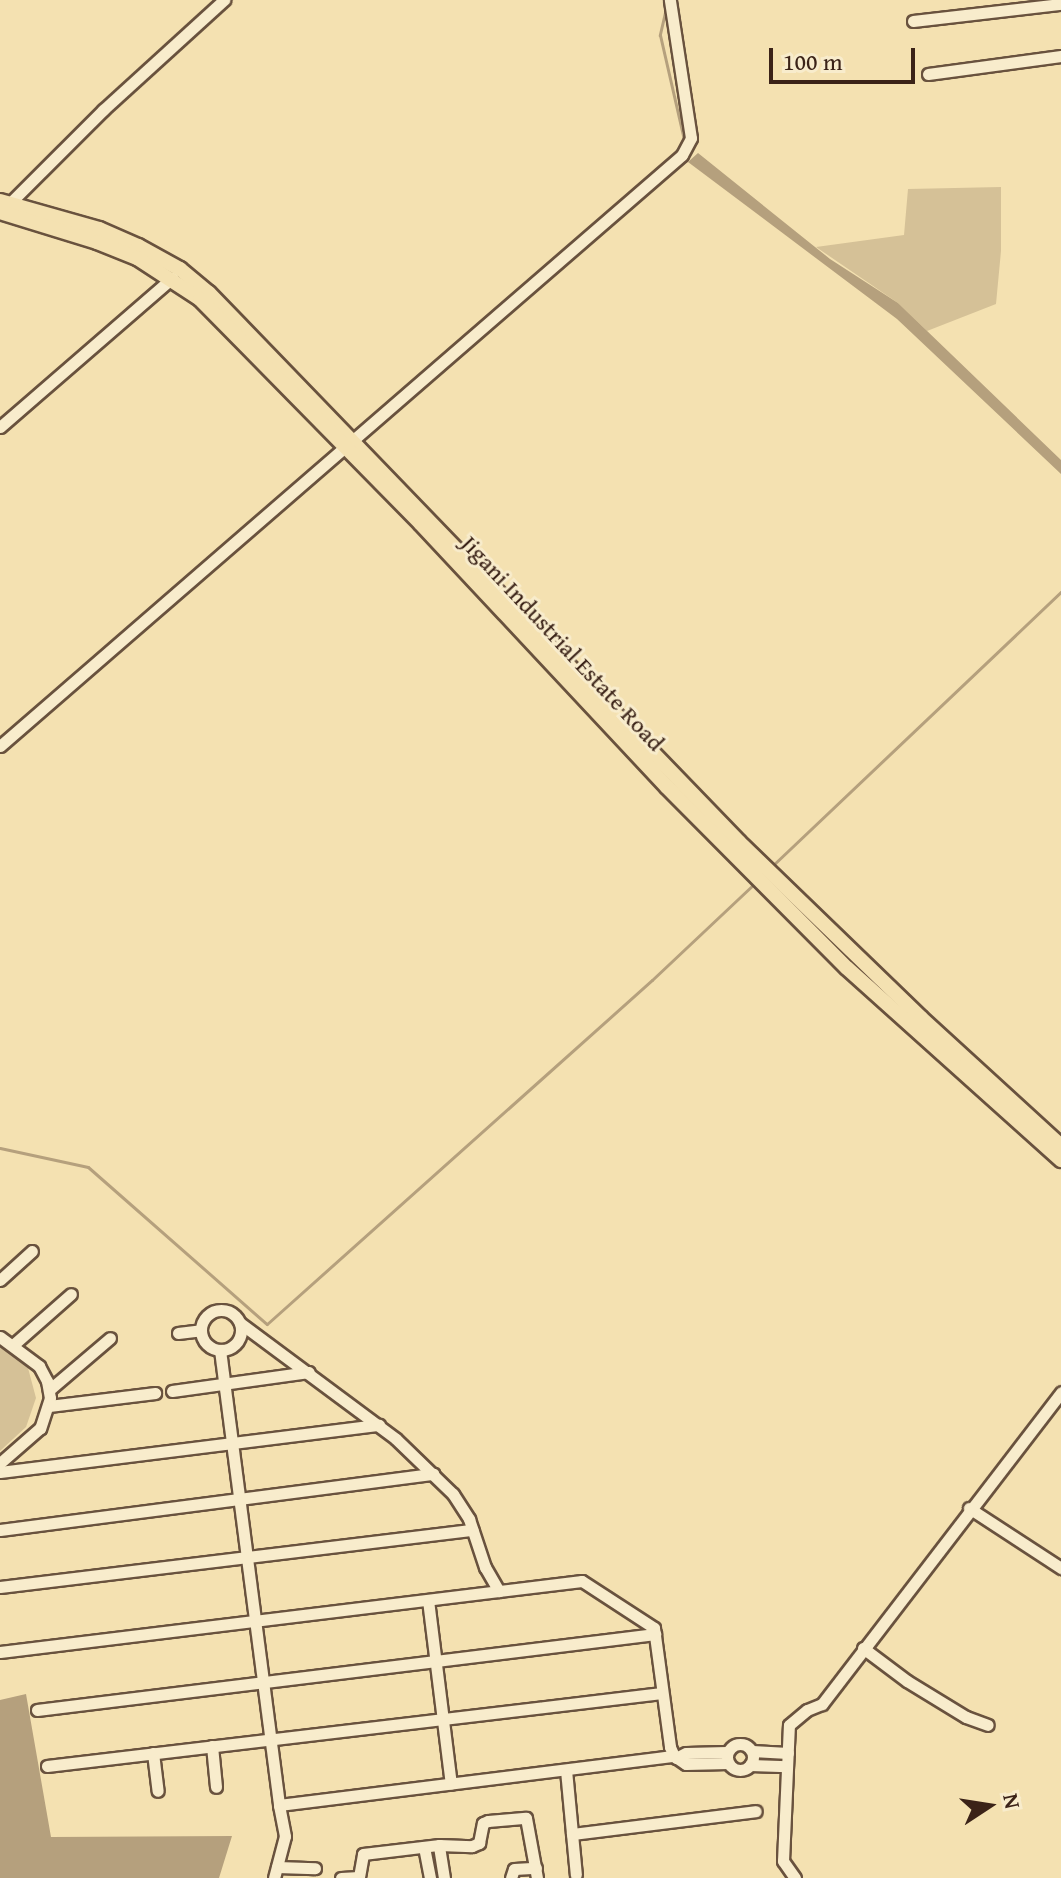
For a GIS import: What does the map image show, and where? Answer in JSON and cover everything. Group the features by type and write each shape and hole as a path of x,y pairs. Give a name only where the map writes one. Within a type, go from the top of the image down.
{"main road":[{"name":"Jigani Industrial Estate Road","path":"3,205 97,242 172,278 200,299 348,442"},
{"name":"Jigani Industrial Estate Road","path":"3,205 99,229 180,269 209,293 667,787 1061,1146"},
{"name":"Jigani Industrial Estate Road","path":"764,874 847,968 1061,1160"}],"street":[{"path":"3,205 224,0"},
{"path":"0,746 686,147 691,138 670,0"},
{"path":"913,21 1061,4"},
{"path":"928,74 1061,56"},
{"path":"0,427 172,278"},
{"path":"0,1280 32,1251"},
{"path":"13,1345 71,1294"},
{"path":"220,1350 205,1342 201,1330 203,1320 215,1310 230,1311 240,1323 379,1425 459,1501 485,1567 499,1591"},
{"path":"220,1350 237,1342 240,1323"},
{"path":"178,1333 201,1330"},
{"path":"0,1337 39,1366 49,1390 49,1406 35,1434 0,1463"},
{"path":"49,1390 110,1338"},
{"path":"220,1350 285,1836 276,1872 315,1868"},
{"path":"172,1391 309,1372"},
{"path":"795,1878 783,1861 789,1725 807,1710 822,1704 969,1508 1061,1392"},
{"path":"49,1406 155,1393"},
{"path":"0,1472 379,1425"},
{"path":"0,1530 433,1474"},
{"path":"969,1508 1061,1568"},
{"path":"0,1587 473,1530"},
{"path":"0,1652 582,1581 654,1628 670,1747 675,1757 686,1764 728,1758 738,1744 752,1751 788,1753"},
{"path":"428,1600 451,1784"},
{"path":"37,1710 655,1634"},
{"path":"863,1648 907,1681 966,1717 988,1725"},
{"path":"47,1766 662,1693"},
{"path":"212,1746 216,1787"},
{"path":"750,1765 752,1751"},
{"path":"153,1753 158,1791"},
{"path":"279,1805 675,1757"},
{"path":"728,1758 738,1770 750,1765 787,1766"},
{"path":"566,1770 576,1875"},
{"path":"572,1834 756,1811"},
{"path":"341,1878 359,1877 363,1854 439,1845 472,1846 479,1843 483,1823 526,1818 536,1873 514,1869 511,1878"},
{"path":"439,1845 444,1878"},
{"path":"424,1847 430,1878"}],"shaded area":[{"path":"698,153 830,259 898,303 1061,460 1061,474 897,319 688,162"},
{"path":"1001,187 1001,251 996,304 927,331 898,303 816,247 904,235 908,189"},
{"path":"0,1345 28,1368 36,1398 26,1427 0,1451"},
{"path":"26,1694 51,1837 232,1836 219,1878 0,1878 0,1700"}],"waterway":[{"path":"666,8 660,35 684,140"},
{"path":"771,867 1061,592"},
{"path":"0,1148 88,1167 267,1324 652,980 754,884"}]}
